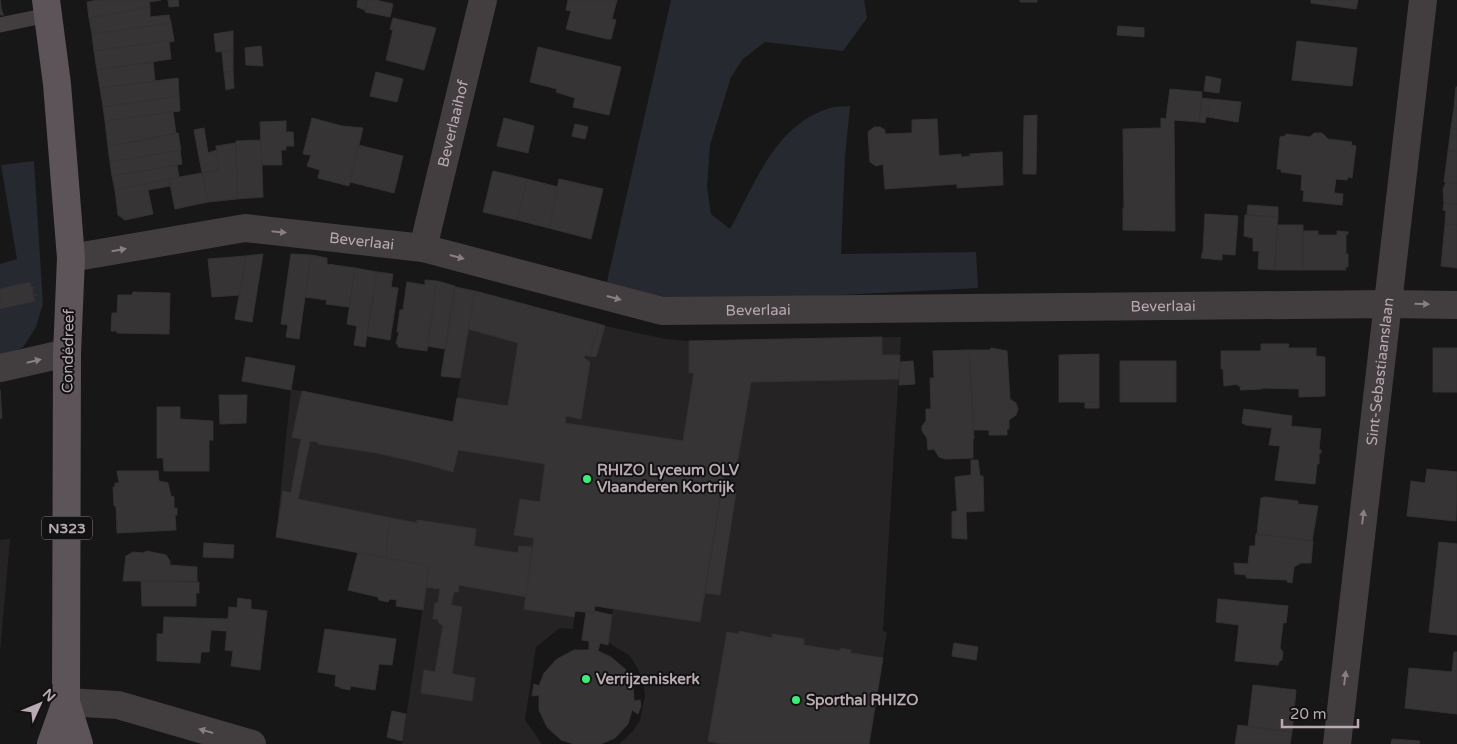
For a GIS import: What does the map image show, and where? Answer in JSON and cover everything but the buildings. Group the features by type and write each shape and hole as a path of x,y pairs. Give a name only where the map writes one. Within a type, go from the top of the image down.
{"main road":[{"name":"Condédreef","path":"47,7 57,84 71,258 67,354 66,702 79,744"},
{"name":"Condédreef","path":"51,744 66,702"}],"street":[{"name":"Beverlaaihof","path":"423,248 483,0"},
{"name":"Sint-Sebastiaanslaan","path":"1337,744 1423,0"},
{"name":"Beverlaai","path":"71,258 245,228 423,248 662,311 1388,304 1457,305"},
{"path":"0,368 67,354"},
{"path":"66,702 118,706 252,744"}],"lane":[{"path":"0,25 47,7"}],"shaded area":[{"path":"671,0 864,0 867,18 843,51 765,42 743,59 731,77 710,145 707,187 711,214 730,229 768,159 793,129 809,117 827,109 850,106 845,157 841,254 976,252 978,288 686,303 606,286"},
{"path":"34,161 43,304 36,327 23,347 0,358 0,264 17,259 1,165"},
{"name":"RHIZO Lyceum OLV Vlaanderen Kortrijk","path":"475,291 605,326 666,339 689,341 901,337 883,631 887,632 869,744 619,744 633,731 640,720 645,696 643,680 630,656 608,642 613,609 595,606 594,613 575,611 573,629 560,628 536,647 525,720 542,744 402,744 429,566 276,537 291,389 453,422"},
{"path":"10,539 0,653 0,540"}],"place":[{"name":"RHIZO Lyceum OLV Vlaanderen Kortrijk","path":"587,479"},
{"name":"Verrijzeniskerk","path":"586,679"},
{"name":"Sporthal RHIZO","path":"796,700"}]}
